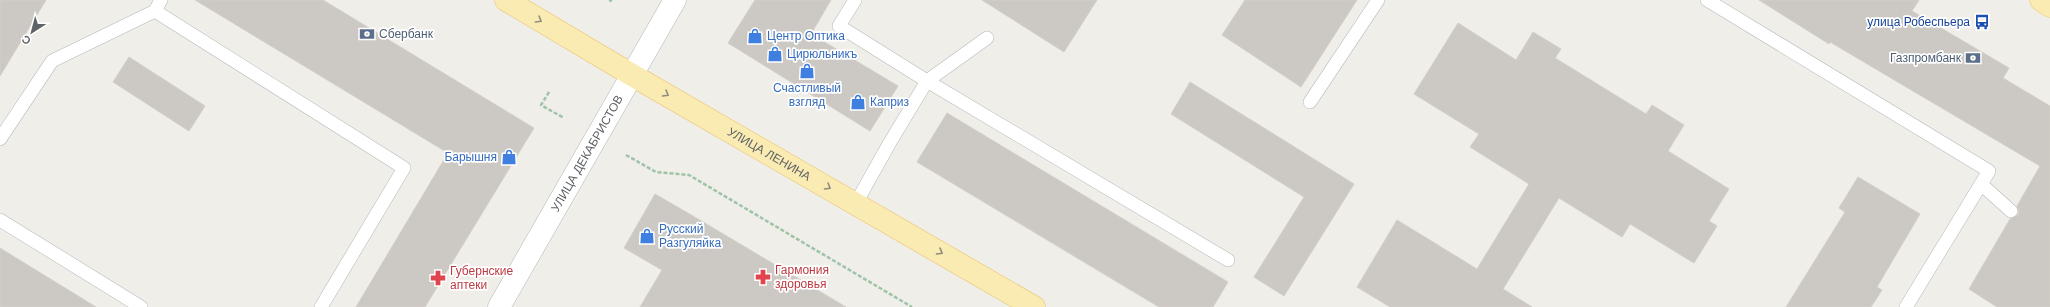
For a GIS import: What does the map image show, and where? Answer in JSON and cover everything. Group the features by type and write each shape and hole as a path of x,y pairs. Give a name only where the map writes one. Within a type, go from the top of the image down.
{"main road":[{"name":"УЛИЦА ЛЕНИНА","path":"506,0 632,75 1034,307"},
{"path":"2041,0 2050,6"}],"street":[{"name":"УЛИЦА ДЕКАБРИСТОВ","path":"498,307 675,0"}],"lane":[{"path":"855,0 839,26 927,81 1228,260"},
{"path":"1310,102 1378,0"},
{"path":"1707,0 1989,171 1906,307"},
{"path":"0,139 52,61 158,5 404,168 321,307"},
{"path":"856,203 927,81 986,38"},
{"path":"1981,184 2011,211"},
{"path":"0,220 141,307"}],"path":[{"path":"549,92 542,105 564,118"},
{"path":"626,155 656,172 689,176 912,307"}],"building":[{"path":"0,0 46,0 0,76"},
{"path":"195,0 323,0 534,128 425,307 356,307 448,153"},
{"path":"755,0 831,0 811,34 898,86 870,131 728,43"},
{"path":"982,0 1097,0 1064,52"},
{"path":"1245,0 1357,0 1301,87 1222,35"},
{"path":"1759,0 1919,0 1912,11 2009,68 2003,78 2050,106 2050,307 1997,307 1969,289 2010,219 2017,216 2019,212 2017,206 2040,166 1830,42 1829,44"},
{"path":"1458,23 1516,60 1533,32 1561,49 1555,58 1646,114 1652,105 1684,125 1668,151 1729,189 1709,221 1717,226 1694,263 1630,224 1622,237 1559,198 1503,289 1532,307 1390,307 1357,287 1397,220 1477,269 1529,184 1470,147 1479,134 1414,94"},
{"path":"129,57 205,106 189,131 113,82"},
{"path":"1190,82 1354,184 1284,296 1254,277 1304,197 1171,114"},
{"path":"947,113 1228,282 1213,307 1159,307 917,162"},
{"path":"1858,177 1920,214 1877,287 1882,290 1871,307 1786,307 1845,212 1839,208"},
{"path":"655,194 846,307 640,307 662,270 624,248"},
{"path":"0,248 96,307 0,307"}],"place":[{"name":"улица Робеспьера","path":"1982,22"},
{"name":"Сбербанк","path":"367,34"},
{"name":"Центр Оптика","path":"755,36"},
{"name":"Цирюльникъ","path":"775,54"},
{"name":"Газпромбанк","path":"1973,58"},
{"name":"Счастливый взгляд","path":"807,71"},
{"name":"Каприз","path":"858,102"},
{"name":"Барышня","path":"509,157"},
{"name":"Русский Разгуляйка","path":"647,236"},
{"name":"Гармония здоровья","path":"763,277"},
{"name":"Губернские аптеки","path":"438,278"}]}
